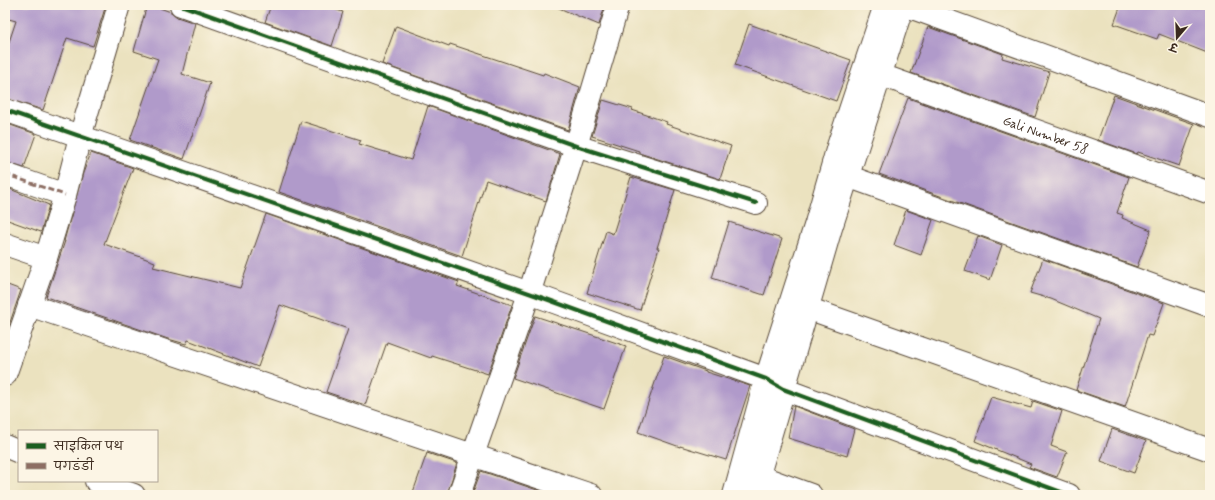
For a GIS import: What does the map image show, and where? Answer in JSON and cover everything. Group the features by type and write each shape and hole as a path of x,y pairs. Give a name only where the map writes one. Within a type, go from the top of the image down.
{"street":[{"path":"5,373 46,258 65,195 80,137 120,5"},
{"path":"181,5 576,146 756,203"},
{"path":"459,495 529,294 576,146 618,5"},
{"path":"811,495 756,486 775,384 816,222 838,146 885,5"},
{"path":"734,495 775,384 807,308 847,176 904,5 1210,116"},
{"name":"Gali Number 58","path":"881,75 1210,193"},
{"path":"5,110 529,294 775,384 1069,495"},
{"path":"5,174 65,195"},
{"path":"847,176 1210,306"},
{"path":"5,244 46,258"},
{"path":"29,305 591,495"},
{"path":"807,308 1210,450"},
{"path":"5,446 18,452"},
{"path":"99,482 134,495"}],"building":[{"path":"5,5 106,5 93,46 67,38 43,110 5,98 5,54 16,21 5,18"},
{"path":"147,5 171,12 177,17 195,23 182,74 210,83 184,159 130,140 158,59 134,51"},
{"path":"271,5 321,5 343,12 332,46 265,22"},
{"path":"552,5 605,5 599,25"},
{"path":"1121,5 1210,5 1210,54 1159,34 1157,39 1114,24"},
{"path":"749,24 851,60 836,101 735,65"},
{"path":"396,26 449,46 450,44 543,75 544,73 580,87 568,130 382,64"},
{"path":"928,27 1003,54 1002,58 1049,72 1035,117 911,73"},
{"path":"1114,95 1194,124 1179,166 1138,152 1137,154 1098,140"},
{"path":"908,98 1129,177 1117,213 1123,215 1122,218 1151,230 1137,267 879,174"},
{"path":"603,100 633,109 632,110 667,122 666,124 731,146 720,179 592,136"},
{"path":"428,106 560,154 546,201 486,180 462,256 279,192 301,121 361,140 359,144 411,160"},
{"path":"5,123 36,134 24,168 5,162"},
{"path":"91,153 133,168 104,244 155,262 153,267 240,288 266,214 459,282 457,286 512,305 488,374 432,356 431,358 387,342 365,405 326,392 348,329 280,305 258,367 188,340 186,344 168,339 46,297 65,241 83,173"},
{"path":"631,177 675,190 640,310 587,293 606,231 613,234"},
{"path":"5,187 49,205 41,232 5,219"},
{"path":"906,210 933,220 921,255 894,245"},
{"path":"729,222 782,239 764,295 712,278"},
{"path":"978,236 1002,245 990,280 965,271"},
{"path":"1043,259 1164,303 1152,336 1148,335 1125,407 1076,390 1099,319 1051,299 1030,293"},
{"path":"5,284 21,290 5,337"},
{"path":"535,316 626,346 604,409 513,378"},
{"path":"664,356 706,372 750,386 726,460 680,447 638,432"},
{"path":"991,397 1031,408 1033,401 1062,411 1051,446 1067,452 1057,477 1029,467 1031,464 975,441"},
{"path":"794,406 854,429 847,456 788,438"},
{"path":"1112,429 1146,441 1134,473 1101,461"},
{"path":"427,453 457,463 447,495 412,495"},
{"path":"481,471 552,495 472,495"}],"marked path":[{"path":"5,174 65,195"}],"cycle path":[{"path":"181,5 576,146 756,203"},
{"path":"5,110 546,299 766,379 783,389 1069,495"}]}
